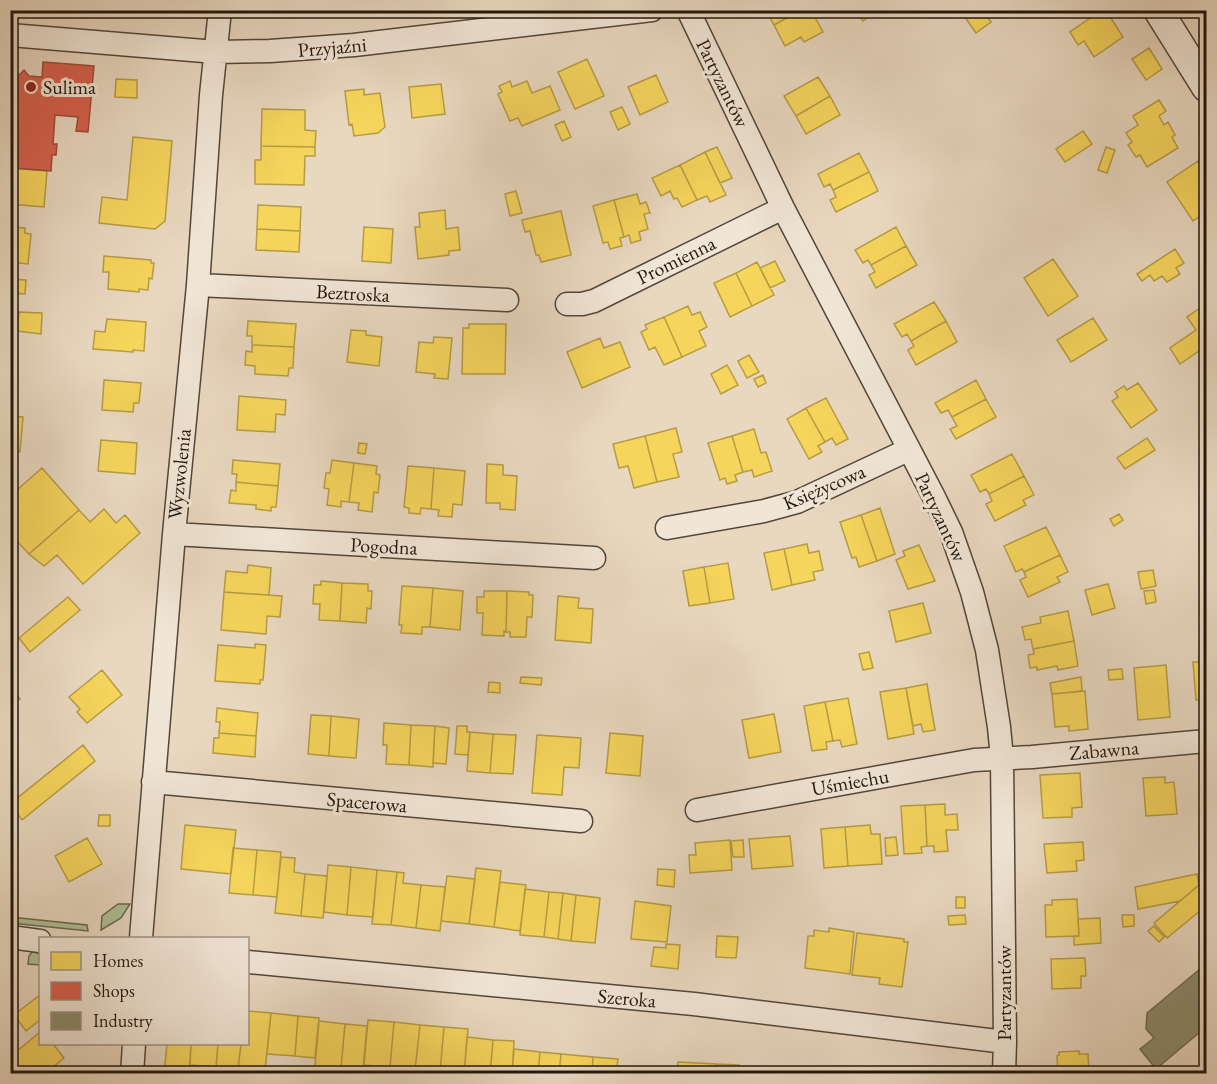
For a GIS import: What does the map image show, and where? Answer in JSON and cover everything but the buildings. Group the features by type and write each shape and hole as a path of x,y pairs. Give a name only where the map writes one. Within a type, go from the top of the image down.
{"street":[{"name":"Wyzwolenia","path":"141,937 220,10"},
{"name":"Przyjaźni","path":"10,36 216,52 270,51 354,45 652,10"},
{"name":"Partyzantów","path":"688,10 783,208 951,532 972,592 987,650 1002,758 1004,1074"},
{"path":"1158,10 1206,87"},
{"name":"Promienna","path":"567,304 594,301 783,208"},
{"name":"Beztroska","path":"198,285 507,300"},
{"name":"Księżycowa","path":"667,528 764,511 797,502 908,450"},
{"name":"Pogodna","path":"174,534 594,558"},
{"name":"Zabawna","path":"1002,758 1206,741"},
{"name":"Uśmiechu","path":"698,810 974,760 1002,758"},
{"name":"Spacerowa","path":"153,782 580,821"},
{"path":"10,937 39,941"},
{"name":"Szeroka","path":"249,962 694,1004 1005,1042"},
{"path":"132,1074 134,1045"}],"green space":[{"path":"118,904 130,904 121,918 101,930 102,916"},
{"path":"10,917 87,925 88,931 11,923"},
{"path":"32,952 39,953 39,965 28,964"}],"place":[{"name":"Sulima","path":"31,87"}]}
